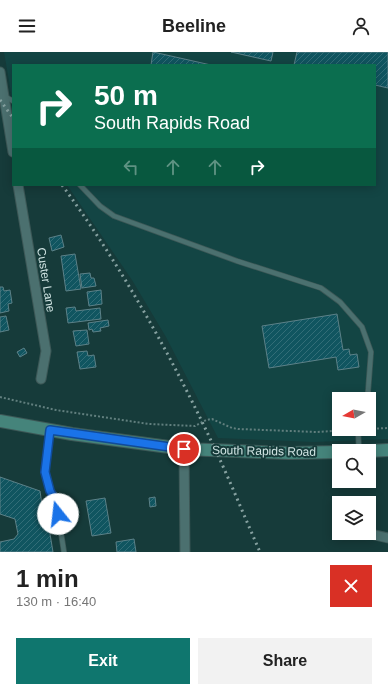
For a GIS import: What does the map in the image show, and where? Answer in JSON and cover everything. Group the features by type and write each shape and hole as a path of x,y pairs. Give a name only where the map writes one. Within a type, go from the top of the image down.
{"main road":[{"name":"South Rapids Road","path":"0,421 50,430 184,449 289,453 332,452"},
{"path":"376,451 388,450"}],"street":[{"path":"0,72 12,146"},
{"name":"Custer Lane","path":"18,186 46,351 41,379"},
{"path":"184,449 185,552"},
{"path":"376,535 388,538"}],"lane":[{"path":"4,95 12,100"},
{"path":"81,186 100,206 114,216 237,261 321,288 340,302 362,327 371,352 368,392"},
{"path":"50,430 45,472 50,491 56,501 64,552"}],"path":[{"path":"0,397 56,410 149,424 195,426 206,420 212,419 232,428 238,429 317,432 332,431"},
{"path":"376,428 388,428"}],"shaded area":[{"path":"4,52 388,52 388,439 314,442 218,438 166,337 132,280 68,186 376,186 376,64 12,64 12,98"}],"building":[{"path":"153,52 207,64 151,64"},
{"path":"231,52 273,52 271,61"},
{"path":"297,52 388,52 388,88 376,85 376,64 294,64"},
{"path":"61,235 64,247 52,251 49,238"},
{"path":"75,254 81,289 66,291 61,256"},
{"path":"90,273 91,278 94,278 96,286 82,288 80,274"},
{"path":"0,287 3,287 4,291 10,290 12,303 8,304 9,311 0,313"},
{"path":"101,290 102,304 89,306 87,292"},
{"path":"75,307 76,311 100,308 101,319 68,323 66,308"},
{"path":"337,314 343,350 349,349 350,355 357,354 359,367 338,370 336,357 269,368 262,326"},
{"path":"6,316 9,330 0,332 0,317"},
{"path":"108,320 109,326 100,328 101,331 93,332 92,329 89,330 88,323"},
{"path":"87,330 89,344 76,346 73,331"},
{"path":"24,348 27,353 20,357 17,352"},
{"path":"87,351 88,356 94,355 96,367 80,369 77,352"},
{"path":"0,477 40,491 42,505 45,504 53,552 0,552 0,542 14,539 18,534 15,519 0,514"},
{"path":"155,497 156,506 150,507 149,498"},
{"path":"105,498 111,533 92,536 86,501"},
{"path":"134,539 136,552 117,552 116,542"}],"railway":[{"path":"0,100 12,117"},
{"path":"63,186 105,248 164,347 215,449 260,552"}],"route":[{"path":"58,514 56,501 50,491 45,472 50,430 184,449"}]}
